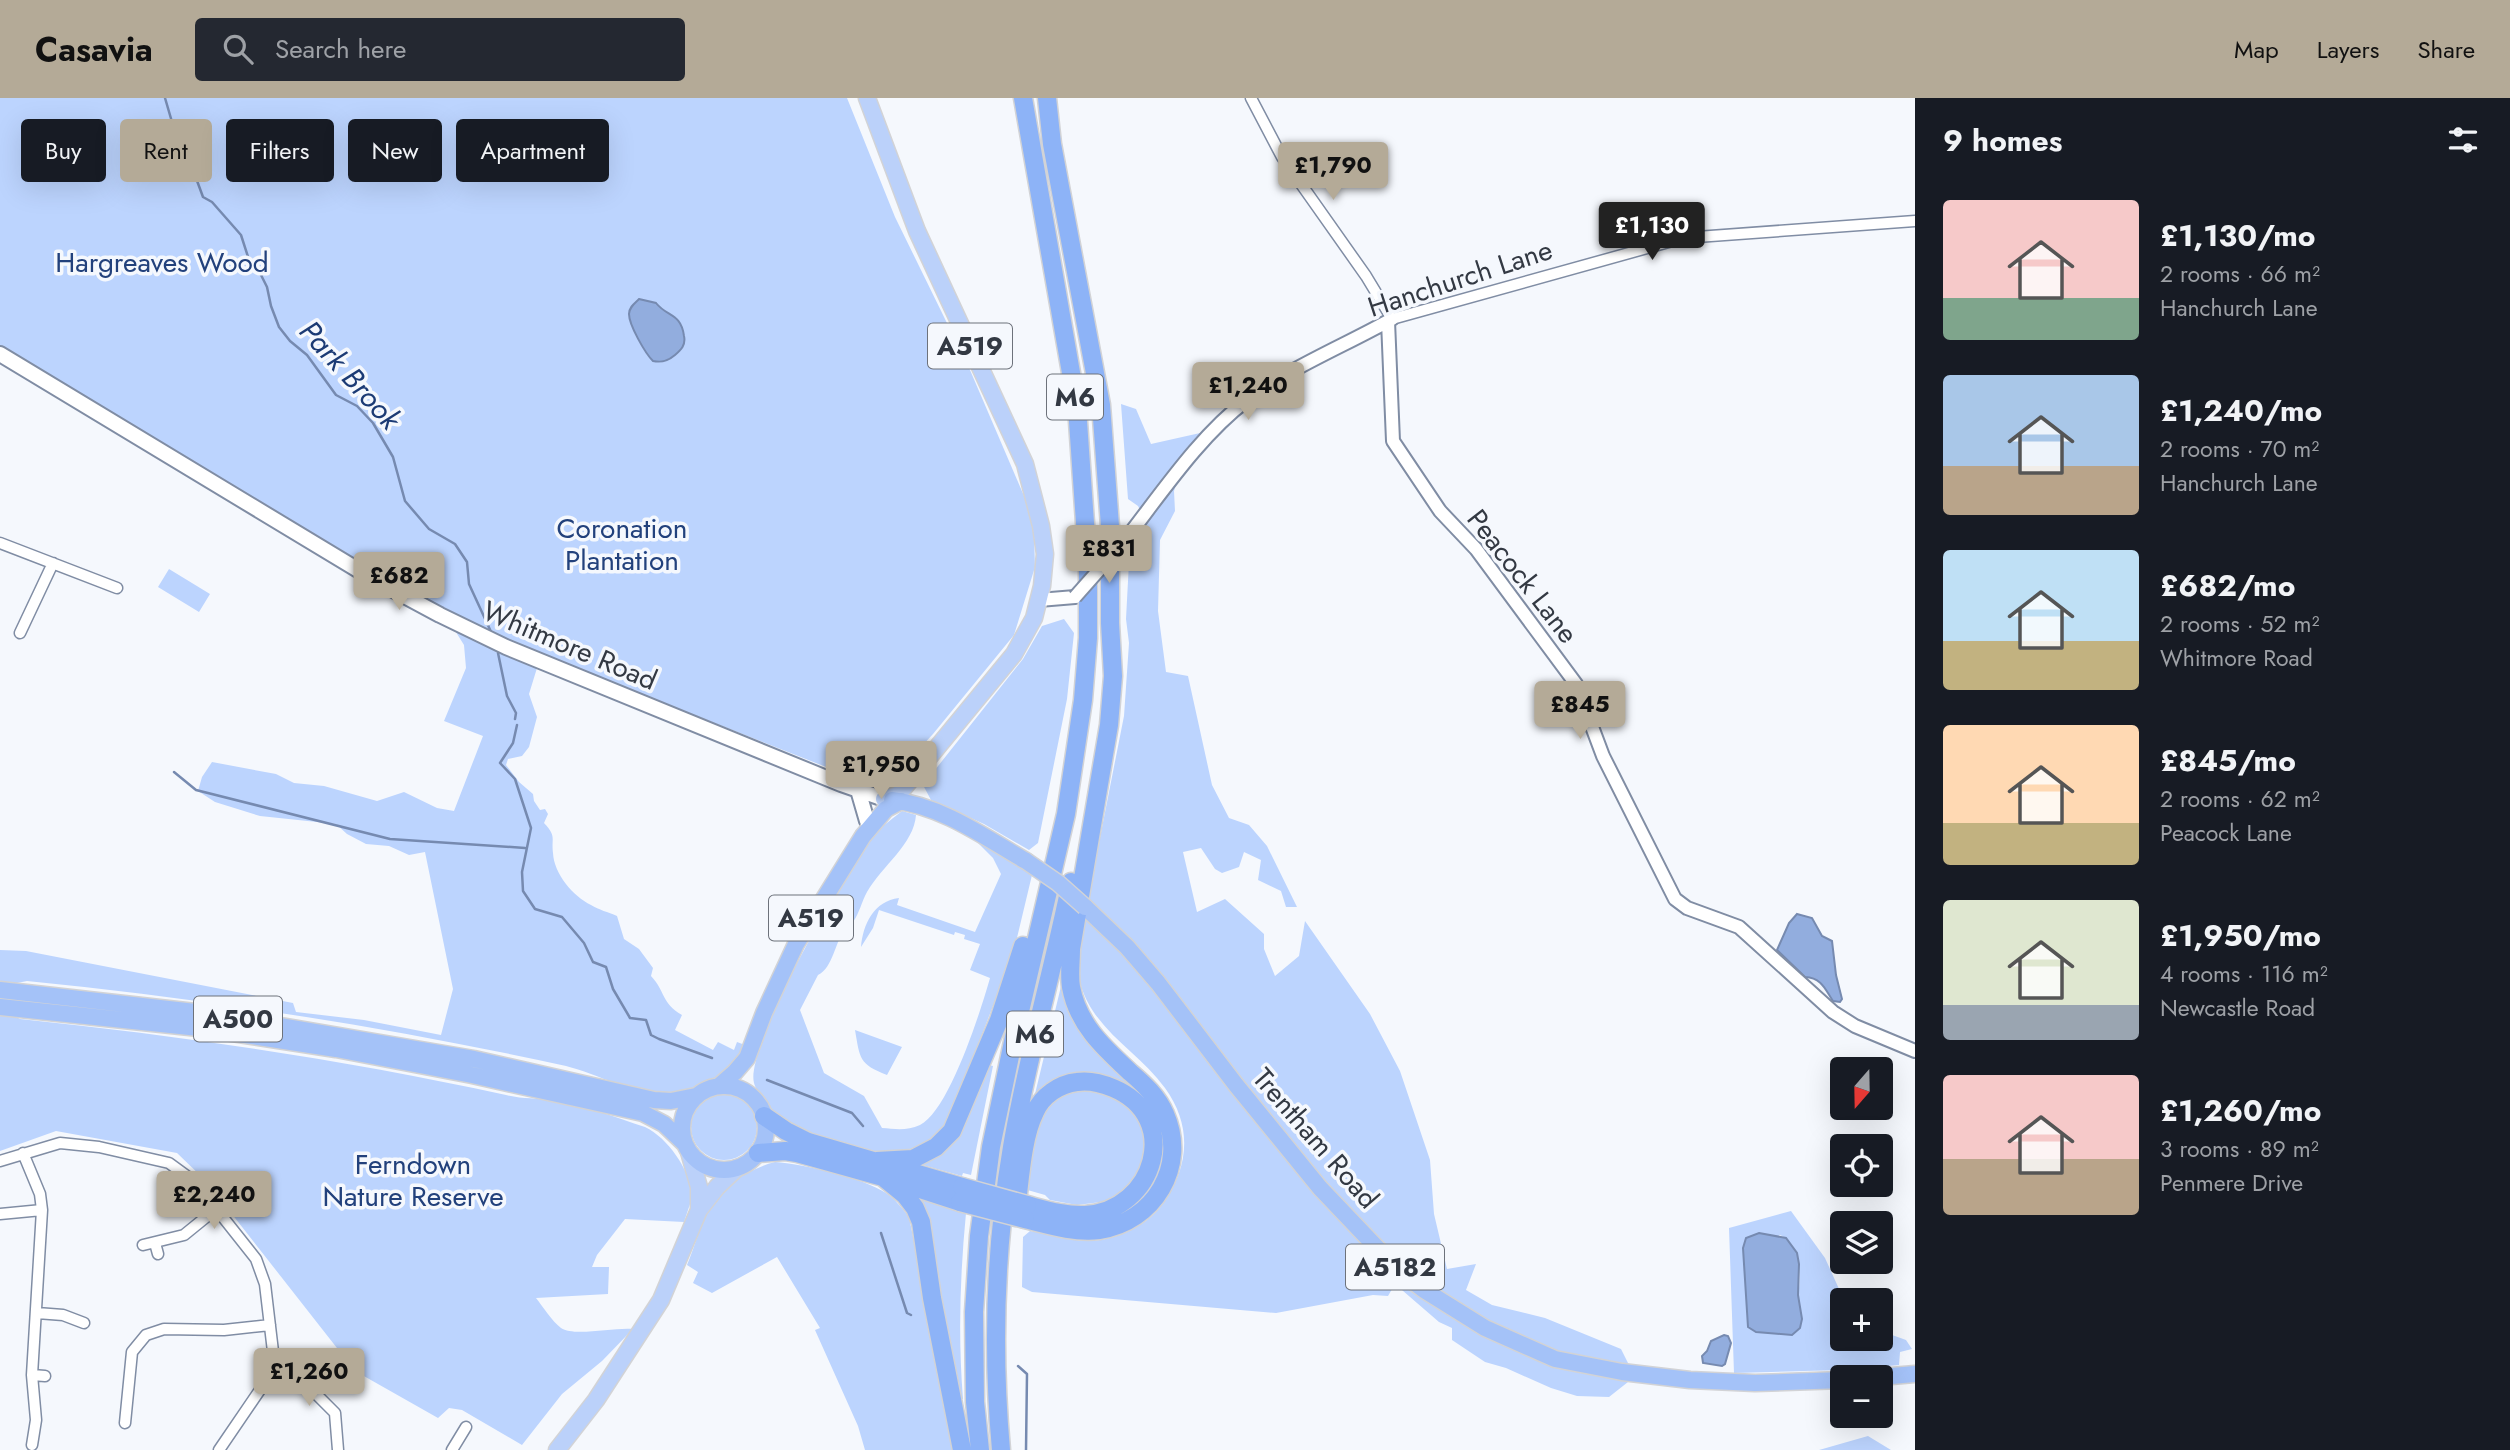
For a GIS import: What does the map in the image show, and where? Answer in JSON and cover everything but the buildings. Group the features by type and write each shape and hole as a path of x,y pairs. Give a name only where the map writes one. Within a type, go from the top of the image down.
{"highway":[{"name":"M6","path":"980,1450 975,1402 974,1312 979,1236 991,1147 1066,814 1083,700 1088,638 1088,566 1077,407 1023,98"},
{"name":"M6","path":"758,1153 785,1151 916,1175 961,1195 1026,1212 1079,1230 1117,1226 1134,1218 1151,1205 1170,1170 1171,1133 1165,1113 1155,1096 1093,1037 1075,1002 1070,985 1071,949 1109,725 1113,677 1110,526 1101,405 1052,144 1047,98"},
{"name":"M6","path":"1000,1450 995,1312 1011,1149 1098,753 1110,622"},
{"name":"M6","path":"880,1169 925,1154 947,1137 957,1125 1015,976 1083,700"},
{"name":"A519","path":"856,849 858,833 867,821 893,800"},
{"name":"A519","path":"719,1086 747,1058 764,1013 796,944 856,849 869,838 893,800"},
{"name":"Trentham Road","path":"893,800 947,816 1026,861 1058,883 1085,907 1127,947 1158,983 1320,1188 1399,1271 1485,1328 1555,1359 1622,1372 1690,1380 1755,1383 1830,1380"},
{"name":"A500","path":"0,990 217,1015 474,1059 653,1100 671,1101 696,1096"},
{"name":"A500","path":"0,1007 199,1028 336,1049 472,1075 643,1114 664,1124 686,1147"},
{"name":"A519","path":"747,1058 751,1097"},
{"name":"M6","path":"1010,1450 1005,1358 1007,1287 1030,1123 1041,1101 1067,1084 1079,1082 1091,1081 1121,1091 1142,1109 1153,1131 1153,1152 1146,1177 1129,1198 1110,1210 1084,1215 1026,1212"},
{"path":"719,1086 736,1088 751,1097 764,1116 766,1132 758,1153 749,1162 737,1168 714,1169 700,1163 686,1147 681,1126 685,1110 696,1096 719,1086"},
{"name":"M6","path":"764,1116 797,1137 880,1169 915,1208 921,1222 932,1298 962,1450"},
{"path":"1893,1376 1915,1374"}],"main road":[{"name":"A519","path":"867,98 917,231 1030,478 1045,554 1034,618 1014,654 932,751 928,770 893,800"},
{"name":"Whitmore Road","path":"0,354 373,579 440,615 506,647 858,790 893,800"},
{"path":"858,790 867,821"},
{"path":"686,1147 699,1187 699,1210"},
{"path":"557,1450 607,1384 661,1300 699,1210 737,1168"}],"street":[{"path":"1251,98 1282,158 1366,276 1390,320"},
{"name":"Hanchurch Lane","path":"1039,600 1075,597 1121,545 1178,472 1244,402 1269,385 1390,320 1684,238 1915,221"},
{"name":"Peacock Lane","path":"1390,320 1392,441 1440,510 1476,549 1576,684 1603,756 1675,898 1687,908 1739,927 1833,1012 1855,1026 1915,1051"},
{"path":"0,543 117,588"},
{"path":"20,633 53,563"},
{"path":"0,1161 60,1143 99,1147 156,1159 169,1164 195,1182 256,1259 262,1272 274,1360 266,1381 219,1450"},
{"path":"23,1153 40,1194 43,1210 32,1374 36,1420 32,1445"},
{"path":"143,1245 184,1235 216,1209"},
{"path":"0,1214 43,1210"},
{"path":"155,1243 158,1254"},
{"path":"37,1313 63,1315 84,1323"},
{"path":"125,1423 132,1352 146,1335 164,1329 224,1330 270,1325"},
{"path":"272,1370 303,1381 335,1413 338,1450"},
{"path":"32,1374 45,1376"},
{"path":"452,1450 466,1427"}],"green space":[{"path":"0,98 847,98 895,217 970,370 1030,510 1035,567 1014,635 933,734 882,789 534,652 537,668 529,694 537,717 529,747 522,756 508,759 506,765 533,794 540,810 545,809 548,814 544,823 552,834 554,861 566,884 584,901 617,916 624,939 639,949 653,968 651,976 667,1002 682,1015 675,1030 713,1050 718,1042 734,1050 737,1042 745,1045 734,1065 711,1081 680,1092 653,1093 566,1066 365,1027 95,988 27,981 0,983 0,950 26,951 293,1003 296,1012 364,1020 441,1035 453,989 425,852 409,855 389,846 366,844 347,834 336,824 260,816 215,802 198,791 202,777 212,762 276,774 294,783 324,786 377,801 404,792 437,808 454,811 483,736 444,721 466,668 464,645 444,613 377,576 0,349"},
{"path":"1121,404 1136,409 1151,444 1209,431 1182,466 1174,491 1175,511 1160,540 1158,611 1166,672 1188,676 1212,785 1229,818 1249,825 1267,846 1297,907 1286,907 1281,891 1258,880 1261,860 1244,852 1239,867 1222,873 1215,869 1201,848 1183,852 1197,912 1225,899 1264,934 1264,949 1275,976 1299,956 1305,921 1370,1014 1400,1071 1430,1160 1434,1214 1447,1269 1476,1264 1466,1290 1492,1305 1545,1318 1621,1349 1629,1365 1628,1382 1609,1397 1577,1396 1485,1362 1452,1340 1452,1328 1439,1322 1395,1284 1388,1296 1373,1295 1276,1313 1032,1292 1022,1287 1023,1237 1030,1231 1088,1241 1119,1235 1139,1226 1156,1213 1171,1191 1178,1176 1184,1147 1180,1117 1165,1088 1096,1016 1079,981 1078,971 1079,944 1124,716 1129,643 1126,619 1130,543 1147,523 1138,506 1128,499"},
{"path":"169,569 210,594 199,612 158,587"},
{"path":"1064,619 1074,633 1067,699 1038,843 1029,850 984,824 931,800 923,785 1023,659 1042,626"},
{"path":"902,811 916,815 910,836 873,882 855,919 842,934 827,967 818,975 800,1010 824,1073 864,1096 882,1128 901,1129 920,1125 942,1101 962,1058 990,978 970,970 980,944 964,939 965,935 955,932 954,935 879,910 873,928 861,947 864,930 871,915 883,904 899,898 897,905 975,932 1001,874 993,858 975,840 994,847 1032,875 1016,942 948,1122 922,1146 908,1151 888,1152 840,1143 794,1126 770,1109 754,1083 755,1063 765,1033 823,915 863,850 880,829"},
{"path":"1063,978 1066,990 1155,1103 1166,1142 1159,1182 1130,1213 1099,1224 1075,1219 1151,1182 1141,1098 1115,1080 1089,1074 1063,1078 1035,1094"},
{"name":"Ferndown Nature Reserve","path":"0,1012 20,1019 264,1050 512,1096 575,1105 654,1132 676,1155 687,1175 693,1195 684,1222 625,1219 597,1255 592,1267 609,1267 608,1294 536,1298 554,1322 567,1331 633,1329 602,1361 562,1394 522,1445 462,1410 449,1408 438,1418 355,1371 206,1181 177,1153 56,1131 0,1151"},
{"path":"855,1030 902,1047 887,1075 862,1059"},
{"path":"985,1064 993,1066 971,1175 963,1173 962,1176 919,1164 932,1158"},
{"path":"1078,1086 1124,1099 1142,1123 1147,1156 1130,1187 1114,1198 1077,1205 1050,1200 1045,1195 1024,1189 1034,1128 1048,1103"},
{"path":"717,1094 731,1094 743,1099 752,1108 757,1127 755,1140 748,1151 731,1160 717,1160 705,1155 696,1146 691,1134 691,1120 696,1108 705,1099"},
{"path":"775,1162 816,1169 876,1187 889,1195 909,1217 956,1450 865,1450 858,1426 815,1330 820,1328 777,1257 712,1293 693,1283 698,1272 687,1265 712,1204 739,1178"},
{"path":"910,1193 958,1206 957,1210 966,1213 960,1306 963,1399 960,1399 926,1222"},
{"path":"1791,1211 1825,1258 1839,1288 1830,1288 1830,1351 1893,1351 1893,1335 1906,1340 1912,1349 1900,1352 1899,1365 1830,1365 1830,1370 1734,1373 1729,1228","holes":["1780,1235 1790,1242 1796,1253 1800,1280 1792,1335 1756,1332 1743,1256"]},
{"path":"1868,1436 1891,1450 1819,1450"}],"shaded area":[{"path":"639,299 656,303 680,323 684,345 667,360 653,361 634,332 629,312"},
{"path":"1797,914 1812,918 1822,936 1832,941 1842,999 1840,1002 1833,1001 1819,982 1805,977 1777,950 1789,923"},
{"path":"1759,1233 1786,1238 1797,1253 1798,1295 1802,1319 1800,1328 1792,1335 1756,1332 1748,1327 1743,1248 1746,1238"},
{"path":"1728,1336 1731,1343 1725,1364 1722,1366 1703,1363 1702,1356 1711,1341"}],"waterway":[{"name":"Park Brook","path":"165,98 172,122 187,137 203,197 212,202 241,235 250,263 267,287 279,327 290,341 307,355 336,395 357,406 373,423 393,457 405,501 429,529 455,544 467,562 469,584 492,634"},
{"name":"Park Brook","path":"498,653 507,696 516,713 515,719"},
{"name":"Park Brook","path":"517,725 513,743 500,763 515,779 531,828 522,872 523,891 535,909 562,917 584,943 593,962 606,967 613,989 630,1018 646,1020 651,1035 659,1039 712,1058"},
{"path":"174,772 196,790 390,839 525,848"},
{"name":"Park Brook","path":"767,1080 852,1113 863,1126"},
{"name":"Park Brook","path":"881,1233 907,1313 911,1315"},
{"name":"Park Brook","path":"1018,1366 1027,1374 1026,1450"}],"park label":[{"name":"Hargreaves Wood","path":"162,262"},
{"name":"Coronation Plantation","path":"622,544"}]}
